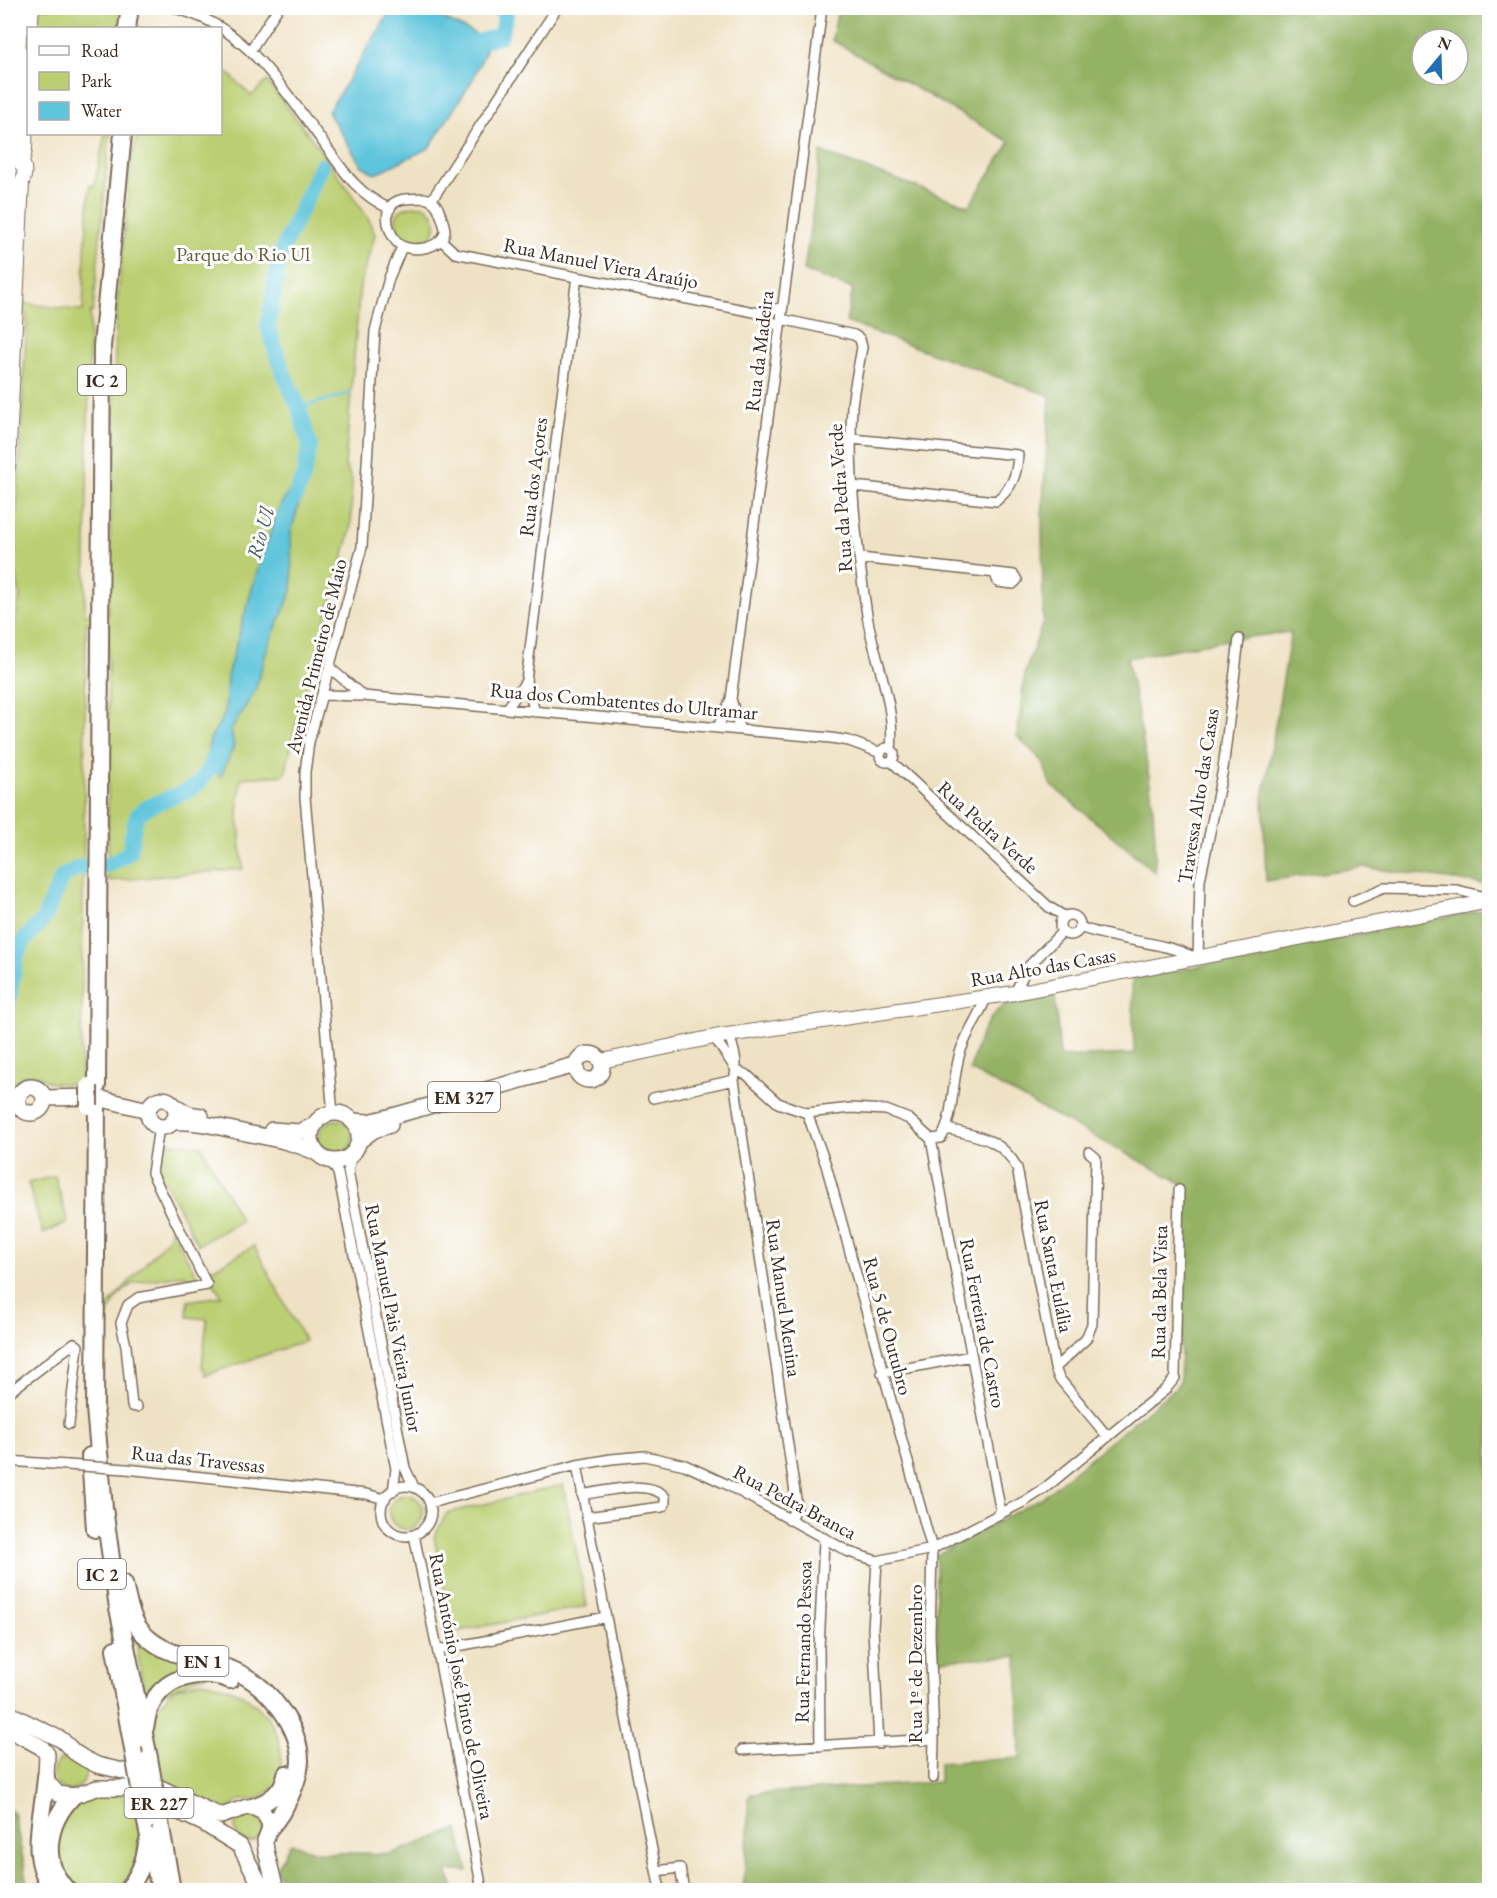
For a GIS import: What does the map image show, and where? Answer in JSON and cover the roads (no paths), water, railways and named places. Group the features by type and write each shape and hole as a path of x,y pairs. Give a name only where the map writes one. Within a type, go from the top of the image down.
{"highway":[{"path":"127,27 130,8"},
{"path":"134,27 136,8"},
{"name":"IC 2","path":"116,135 96,346 94,1393 104,1508 118,1608 149,1758 152,1828 160,1890"},
{"name":"IC 2","path":"93,1086 102,346 123,135"},
{"name":"IC 2","path":"93,1106 89,1398 92,1501 99,1556 133,1749 152,1828 172,1890"},
{"name":"EN 1","path":"103,1484 126,1597 139,1629 147,1638 169,1651 238,1672 265,1691 282,1710 296,1739 300,1762 294,1784 268,1834"},
{"name":"EN 1","path":"144,1732 148,1712 156,1696 170,1683 184,1677 202,1674 219,1676 234,1682 259,1698 274,1716 286,1743 288,1762 285,1780 273,1798 244,1809"},
{"path":"47,1772 38,1851 41,1870 54,1890"},
{"path":"67,1890 56,1878 50,1866 49,1851 58,1818 66,1803 77,1795"},
{"path":"127,1890 140,1871 152,1828"}],"main road":[{"path":"8,466 22,182 25,172 18,159 8,156 15,142 20,8"},
{"path":"30,27 32,8"},
{"path":"22,163 25,150 27,87"},
{"path":"8,189 22,182"},
{"path":"8,202 10,212 8,265"},
{"name":"Rua Alto das Casas","path":"602,1061 714,1037 1015,993 1490,900"},
{"name":"EM 327","path":"577,1070 585,1080 593,1080 600,1074 602,1061"},
{"name":"EM 327","path":"333,1114 347,1117 352,1121 369,1122 577,1070"},
{"name":"EM 327","path":"331,1161 339,1161 374,1130 577,1070"},
{"path":"14,1105 23,1089 31,1087 41,1091 44,1098 94,1097 148,1110"},
{"path":"315,1125 299,1132 282,1132 189,1114 168,1100 160,1098 152,1102 148,1110 151,1122 166,1124 186,1121 280,1140 303,1145 331,1161"},
{"path":"166,1124 176,1114 175,1106"},
{"path":"317,1153 311,1138 315,1125 320,1119 333,1114"},
{"path":"352,1121 359,1134 355,1148"},
{"path":"8,1713 62,1740 80,1756 91,1771 89,1784 77,1795 66,1796 52,1790 47,1772 47,1754 41,1747 8,1729"},
{"path":"47,1772 54,1756 61,1753 80,1756"},
{"name":"ER 227","path":"80,1756 127,1772 221,1816 244,1809"},
{"name":"ER 227","path":"77,1795 97,1788 128,1788 203,1823 237,1843"},
{"path":"263,1890 229,1828 232,1816 244,1809 263,1812 267,1816 268,1865 276,1890"},
{"path":"237,1843 254,1848 268,1834"}],"street":[{"path":"175,8 206,19 219,27"},
{"path":"250,51 278,8"},
{"path":"431,201 557,8"},
{"name":"Rua da Madeira","path":"718,727 731,699 822,8"},
{"path":"222,29 250,51 273,76 350,180 370,200 390,209"},
{"path":"424,198 431,201 437,207 445,228 441,240 433,246 402,247 394,240 386,221 390,209 400,200 424,198"},
{"name":"Rua Manuel Viera Araújo","path":"441,240 455,253 759,313 780,323"},
{"name":"Avenida Primeiro de Maio","path":"333,1114 305,797 305,772 309,742 362,547 375,331 389,278 402,247"},
{"name":"Rua dos Açores","path":"536,712 526,681 577,276"},
{"name":"Rua Manuel Viera Araújo","path":"759,313 783,307"},
{"name":"Rua da Pedra Verde","path":"780,323 854,335 861,339 862,347 852,404 853,486 867,618 880,665 893,733 891,749"},
{"path":"852,439 1018,455 1017,475 1006,493 996,501 853,486"},
{"path":"860,558 995,574"},
{"name":"Travessa Alto das Casas","path":"1198,959 1200,880 1223,769 1239,639"},
{"path":"330,668 363,696"},
{"name":"Rua dos Açores","path":"507,709 526,681"},
{"name":"Rua dos Combatentes do Ultramar","path":"322,695 363,696 718,727 849,741 881,753"},
{"name":"Rua da Madeira","path":"731,699 741,730"},
{"path":"885,749 891,749 894,757 891,761 883,761 881,753 885,749"},
{"name":"Rua Pedra Verde","path":"891,761 1049,907 1064,916"},
{"path":"1353,901 1384,888 1456,890 1490,900"},
{"path":"1074,915 1079,920 1080,927 1077,932 1071,935 1062,932 1060,922 1064,916 1074,915"},
{"path":"1080,927 1098,934 1184,952 1198,959"},
{"path":"1015,993 1026,969 1062,932"},
{"path":"653,1098 735,1075 747,1076 778,1103 807,1113 851,1108 886,1110 909,1119 931,1139 941,1138 947,1129 952,1084 961,1049 986,998"},
{"name":"Rua Manuel Menina","path":"729,1035 737,1058 735,1075 797,1506 789,1520"},
{"path":"714,1037 735,1075"},
{"name":"Rua 5 de Outubro","path":"807,1113 826,1165 932,1550"},
{"path":"137,1407 132,1406 126,1346 121,1323 128,1305 138,1298 207,1285 152,1173 166,1124"},
{"name":"Rua Santa Eulália","path":"947,1129 983,1137 1000,1146 1011,1156 1017,1168 1055,1368 1059,1378 1108,1437"},
{"name":"Rua Ferreira de Castro","path":"931,1139 1001,1513"},
{"name":"Rua Manuel Pais Vieira Junior","path":"355,1148 348,1171 405,1468 414,1487"},
{"path":"1055,1368 1086,1339 1092,1324 1096,1158 1089,1152"},
{"name":"Rua Manuel Pais Vieira Junior","path":"331,1161 338,1173 396,1469 393,1491"},
{"name":"Rua da Bela Vista","path":"1108,1437 1165,1390 1175,1378 1179,1190"},
{"path":"8,1393 74,1343 78,1346 69,1424"},
{"path":"882,1373 971,1356"},
{"name":"Rua Pedra Branca","path":"577,1466 611,1459 645,1456 685,1466 726,1484 849,1552 877,1561 932,1550 1001,1513 1045,1488 1108,1437"},
{"name":"Rua das Travessas","path":"8,1461 126,1469 366,1494 385,1499"},
{"path":"430,1503 577,1466 660,1890"},
{"path":"404,1486 414,1487 422,1492 430,1503 430,1520 424,1529 414,1535 399,1535 387,1526 381,1512 385,1499 393,1491 404,1486"},
{"path":"582,1495 626,1488 654,1490 665,1497 665,1504 662,1507 586,1517"},
{"name":"Rua António José Pinto de Oliveira","path":"414,1535 438,1650 482,1890"},
{"name":"Rua Fernando Pessoa","path":"820,1746 819,1648 824,1539"},
{"name":"Rua 1º de Dezembro","path":"932,1550 930,1635 933,1778"},
{"path":"877,1561 873,1629 879,1744"},
{"path":"438,1650 606,1617"},
{"path":"742,1750 879,1744 933,1739"},
{"path":"656,1871 680,1868 684,1890"}],"water":[{"path":"396,8 425,10 476,34 486,50 472,81 429,148 375,174 361,165 328,112 391,10"},
{"path":"303,478 302,493 291,532 292,591 268,646 255,691 231,730 234,746 221,776 205,765 210,739 225,713 227,676 259,565 280,506 296,480"}],"waterway":[{"name":"Rio Ul","path":"460,46 500,36 506,16 498,8"},
{"name":"Rio Ul","path":"294,499 303,478 310,446 299,408 281,367 268,327 280,255 321,166"},
{"path":"299,408 351,393"},
{"name":"Rio Ul","path":"105,865 111,864 130,852 134,823 140,813 152,805 196,786 207,773 217,750"},
{"name":"Rio Ul","path":"8,1003 16,957 25,939 44,919 62,877 78,868 85,867"}],"park label":[{"name":"Parque do Rio Ul","path":"243,254"}]}
